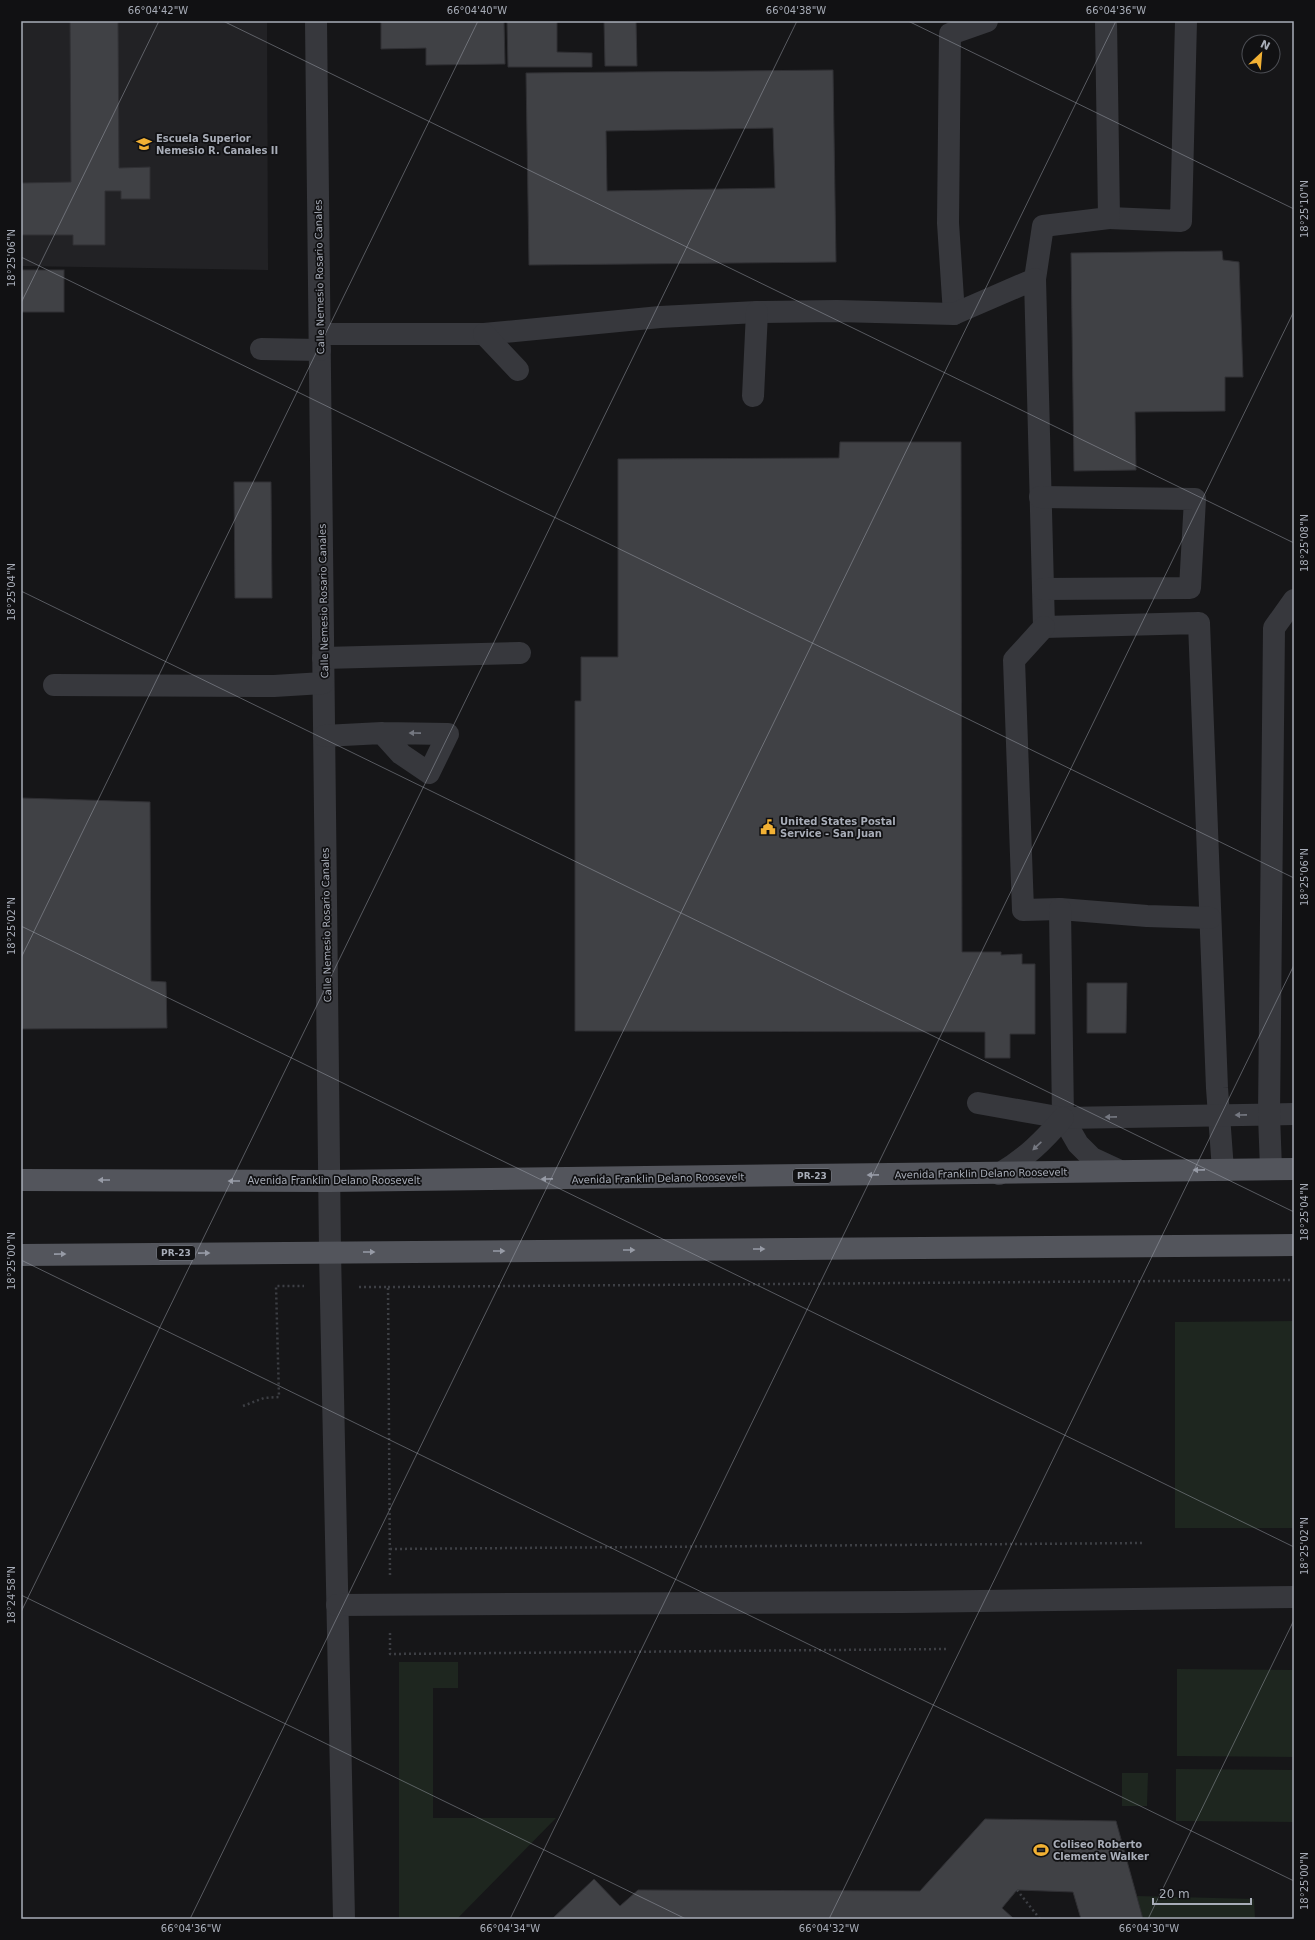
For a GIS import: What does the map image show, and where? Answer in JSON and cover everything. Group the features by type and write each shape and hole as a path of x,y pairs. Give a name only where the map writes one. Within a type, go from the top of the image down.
{"main road":[{"name":"Avenida Franklin Delano Roosevelt","path":"21,1180 330,1181 999,1174 1294,1169"},
{"name":"PR-23","path":"21,1255 1294,1245"}],"street":[{"name":"Calle Nemesio Rosario Canales","path":"316,21 330,1252 344,1919"},
{"path":"954,314 948,224 950,34 987,21"},
{"path":"1106,21 1109,218"},
{"path":"1186,21 1181,221 1109,218 1043,226 1035,279 1044,627 1014,660 1024,910 1060,909 1147,916 1210,918"},
{"path":"261,349 320,342 484,334 660,317 757,312 836,311 954,314 1035,279"},
{"path":"753,396 757,312"},
{"path":"484,334 518,370"},
{"path":"1040,497 1195,499 1190,588 1043,589"},
{"path":"1271,1170 1269,1115 1274,628 1294,600"},
{"path":"1044,627 1199,623 1218,1115 1223,1170"},
{"path":"323,658 520,653"},
{"path":"54,685 274,686 324,684"},
{"path":"324,736 382,733 448,734 429,773 401,754 382,733"},
{"path":"1060,909 1063,1118 1078,1144 1092,1158 1120,1171"},
{"path":"978,1103 1063,1118 1294,1114"},
{"path":"999,1174 1020,1161 1039,1146 1063,1118"},
{"path":"337,1605 903,1602 1294,1597"}],"path":[{"path":"243,1406 264,1398 279,1397 276,1286 388,1287 1294,1280"},
{"path":"388,1287 390,1654 946,1649"},
{"path":"390,1549 1145,1543"},
{"path":"1017,1890 1040,1919"}],"shaded area":[{"name":"Escuela Superior Nemesio R. Canales II","path":"21,21 267,21 268,270 21,266"},
{"path":"1294,1321 1294,1528 1175,1528 1175,1322"},
{"path":"399,1662 458,1662 458,1688 433,1688 433,1818 556,1818 457,1919 399,1919"},
{"path":"1177,1669 1294,1670 1294,1757 1177,1756"},
{"path":"1176,1769 1294,1770 1294,1822 1176,1821"},
{"path":"1122,1773 1148,1773 1147,1806 1122,1806"},
{"path":"1137,1896 1254,1899 1255,1919 1143,1919"}],"building":[{"path":"70,21 118,21 119,168 150,167 150,199 121,199 121,191 105,191 105,245 73,245 73,235 21,235 21,183 71,182"},
{"path":"381,21 504,21 505,64 426,65 426,48 381,49"},
{"path":"507,21 557,21 557,52 592,53 592,67 508,67"},
{"path":"604,21 636,21 637,66 605,66"},
{"path":"833,70 836,262 529,265 526,73","holes":["773,128 775,188 607,191 606,131"]},
{"path":"1222,251 1223,260 1239,262 1243,377 1225,377 1225,411 1135,412 1136,470 1074,471 1071,253"},
{"path":"21,270 64,270 64,312 21,312"},
{"name":"United States Postal Service - San Juan","path":"840,442 961,442 962,952 1001,952 1001,955 1022,954 1022,964 1035,964 1035,1034 1010,1034 1010,1058 985,1058 985,1032 575,1031 575,701 581,701 581,657 618,657 618,459 839,458"},
{"path":"234,482 271,482 272,598 235,598"},
{"path":"21,798 150,802 151,981 166,982 167,1028 21,1029"},
{"path":"1087,983 1127,983 1126,1033 1087,1033"},
{"name":"Coliseo Roberto Clemente Walker","path":"985,1819 1116,1821 1143,1919 1081,1919 1073,1892 1017,1890 1002,1908 1014,1919 552,1919 594,1879 620,1906 638,1890 920,1891"}],"place":[{"name":"Escuela Superior Nemesio R. Canales II","path":"144,144"},
{"name":"United States Postal Service - San Juan","path":"768,827"},
{"name":"Coliseo Roberto Clemente Walker","path":"1041,1850"}]}
